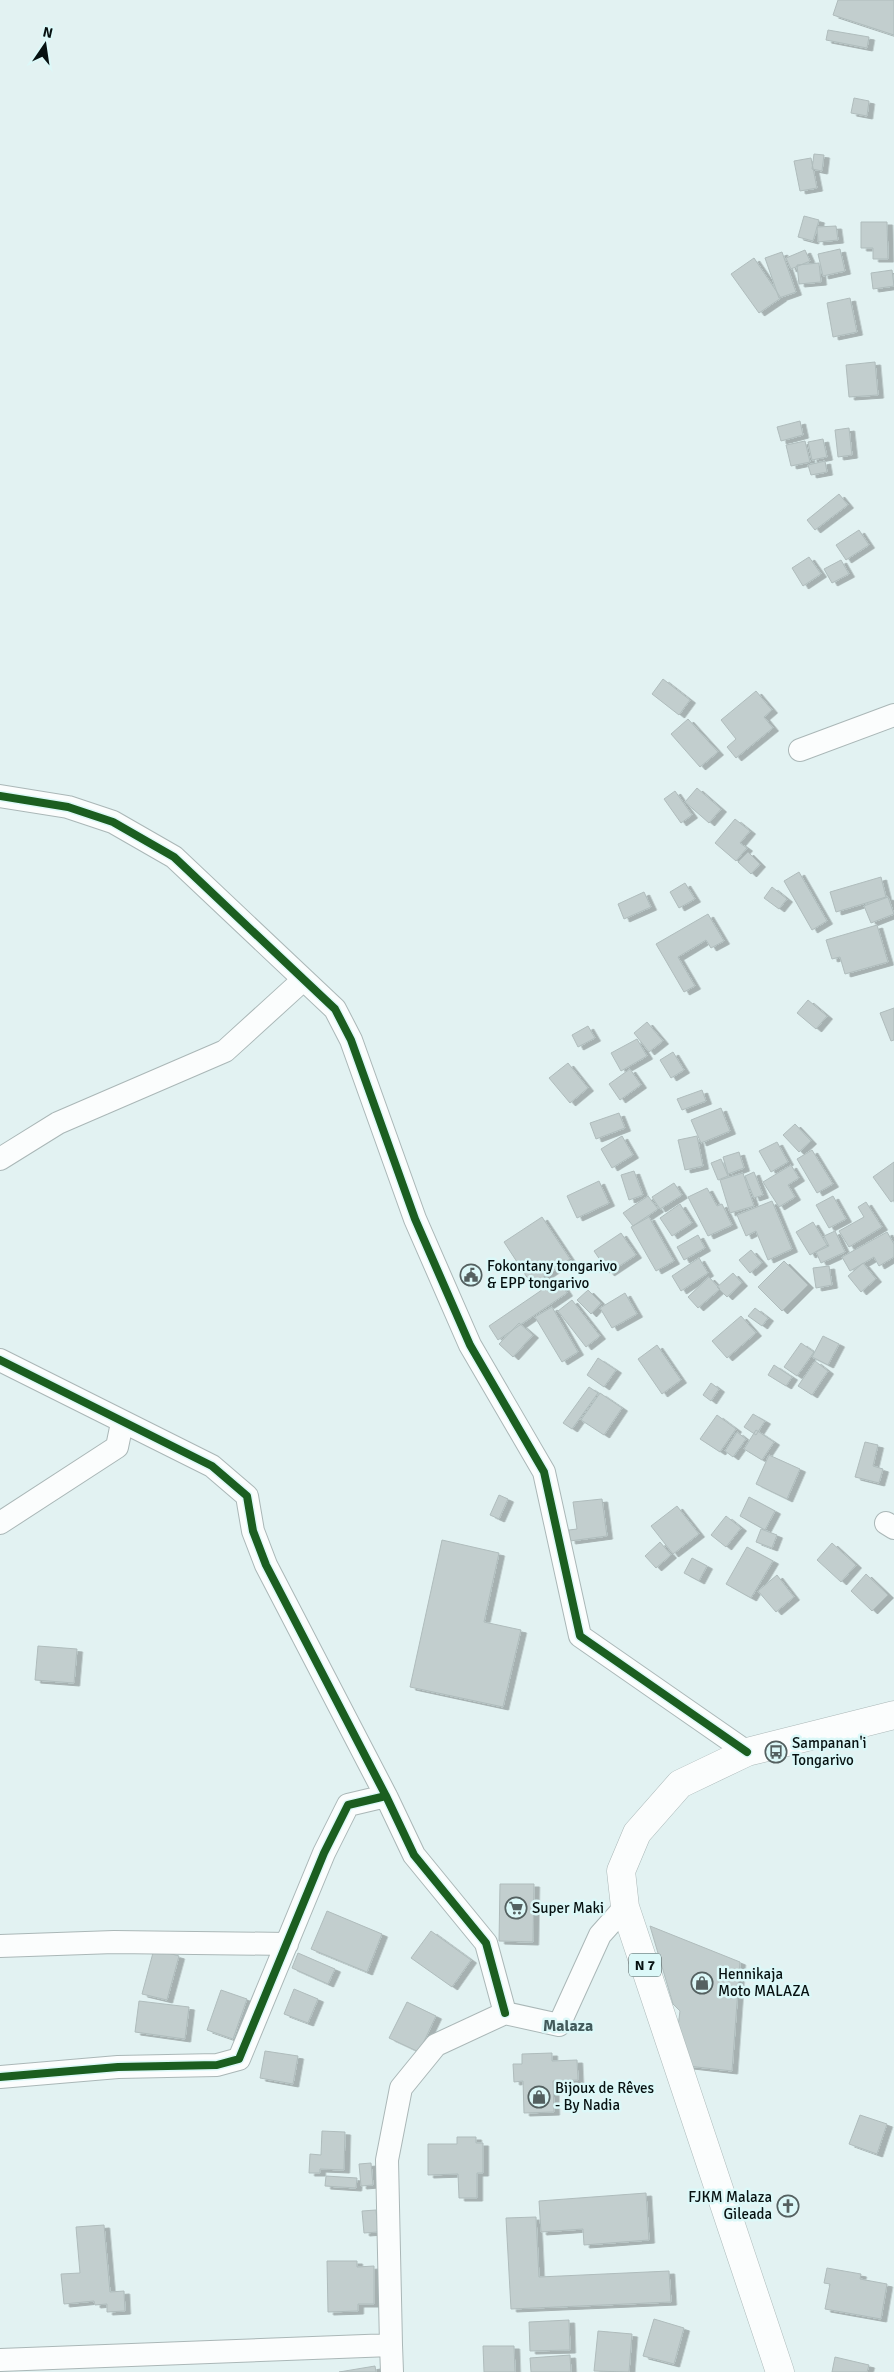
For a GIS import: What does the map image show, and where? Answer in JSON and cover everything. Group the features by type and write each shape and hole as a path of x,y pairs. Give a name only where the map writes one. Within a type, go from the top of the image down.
{"main road":[{"name":"N 7","path":"780,2372 625,1907 621,1871 637,1833 680,1784 748,1752 894,1715"}],"street":[{"path":"800,750 894,715"},
{"path":"0,796 68,807 113,822 174,857 250,926 303,980 335,1009 351,1040 415,1219 470,1345 544,1472 580,1636 748,1752"},
{"path":"0,1159 58,1123 225,1050 303,980"},
{"path":"0,1360 122,1423 212,1466 247,1496 253,1531 266,1565 386,1796 414,1855 486,1943 505,2013"},
{"path":"0,1523 117,1447 122,1423"},
{"path":"0,2077 118,2067 217,2065 239,2059 324,1853 348,1805 386,1796"},
{"path":"392,2372 387,2160 401,2088 436,2045 505,2013 560,2025 600,1935 625,1907"},
{"path":"0,1946 114,1942 287,1944"},
{"path":"0,2360 390,2346"}],"building":[{"path":"838,0 894,0 894,35 833,15"},
{"path":"828,30 869,37 867,48 826,40"},
{"path":"854,98 869,101 867,116 851,113"},
{"path":"814,154 824,155 822,171 812,169"},
{"path":"811,158 817,188 800,191 794,161"},
{"path":"804,216 819,220 813,241 798,237"},
{"path":"861,222 887,222 888,259 873,259 873,248 861,248"},
{"path":"836,226 838,240 818,242 817,227"},
{"path":"840,249 845,271 823,276 818,254"},
{"path":"805,250 810,261 791,269 786,258"},
{"path":"782,252 796,292 779,298 765,258"},
{"path":"754,258 781,298 759,313 731,274"},
{"path":"819,263 821,282 799,284 797,265"},
{"path":"892,270 894,286 873,289 871,273"},
{"path":"850,298 857,332 833,337 827,303"},
{"path":"875,362 878,395 849,397 846,365"},
{"path":"800,421 803,435 781,441 777,427"},
{"path":"849,428 852,455 838,457 835,430"},
{"path":"823,439 827,457 812,460 808,442"},
{"path":"805,441 810,462 791,466 786,445"},
{"path":"825,461 827,472 811,475 808,465"},
{"path":"839,494 848,505 815,530 807,520"},
{"path":"859,530 869,545 846,560 836,545"},
{"path":"809,557 821,574 803,586 792,568"},
{"path":"841,560 849,574 832,583 824,569"},
{"path":"663,679 690,700 679,715 652,694"},
{"path":"756,691 772,710 764,717 773,728 736,758 727,747 736,739 721,720"},
{"path":"688,719 718,752 700,767 671,734"},
{"path":"697,788 721,809 709,823 685,802"},
{"path":"675,791 692,815 681,823 664,799"},
{"path":"735,819 750,831 740,843 747,848 736,861 715,843"},
{"path":"748,852 760,864 751,874 738,862"},
{"path":"799,872 827,921 812,930 784,881"},
{"path":"881,877 886,897 836,912 830,892"},
{"path":"685,883 695,899 679,908 670,892"},
{"path":"772,887 787,899 779,909 764,898"},
{"path":"644,892 651,907 624,919 618,904"},
{"path":"888,897 894,914 871,923 864,906"},
{"path":"708,914 724,941 711,948 706,940 678,957 695,986 684,992 656,944"},
{"path":"877,925 888,962 845,974 840,957 832,959 826,940"},
{"path":"808,1000 827,1016 816,1029 797,1013"},
{"path":"894,1008 894,1040 891,1041 880,1013"},
{"path":"647,1022 663,1041 649,1052 634,1033"},
{"path":"588,1026 595,1038 578,1047 572,1035"},
{"path":"637,1039 647,1056 621,1071 611,1053"},
{"path":"673,1052 684,1070 671,1078 660,1060"},
{"path":"568,1063 588,1088 570,1103 549,1078"},
{"path":"630,1069 641,1085 620,1100 609,1084"},
{"path":"702,1090 706,1101 682,1110 677,1099"},
{"path":"721,1108 730,1131 701,1143 691,1120"},
{"path":"619,1113 625,1128 596,1139 590,1123"},
{"path":"795,1124 811,1141 799,1152 783,1135"},
{"path":"622,1136 633,1155 612,1168 601,1149"},
{"path":"697,1136 703,1166 685,1170 678,1140"},
{"path":"777,1142 788,1162 771,1172 759,1151"},
{"path":"812,1150 833,1184 817,1193 797,1159"},
{"path":"739,1152 744,1168 728,1174 723,1157"},
{"path":"721,1159 728,1176 718,1180 711,1163"},
{"path":"894,1162 894,1200 891,1202 873,1177"},
{"path":"791,1165 799,1178 788,1185 795,1197 779,1207 763,1182"},
{"path":"634,1171 643,1195 629,1200 621,1175"},
{"path":"754,1172 763,1195 754,1198 745,1176"},
{"path":"743,1173 754,1206 730,1213 720,1180"},
{"path":"599,1181 609,1203 577,1218 567,1196"},
{"path":"674,1183 682,1195 660,1209 652,1197"},
{"path":"707,1188 717,1206 722,1204 732,1225 708,1236 688,1197"},
{"path":"648,1196 658,1209 633,1226 623,1213"},
{"path":"833,1196 846,1219 829,1228 816,1205"},
{"path":"772,1201 792,1249 768,1260 756,1231 746,1236 737,1215"},
{"path":"866,1202 882,1227 849,1247 839,1231 864,1217 858,1207"},
{"path":"680,1204 692,1223 672,1236 660,1218"},
{"path":"542,1217 570,1259 532,1285 504,1242"},
{"path":"649,1217 674,1261 656,1271 631,1227"},
{"path":"813,1222 827,1245 810,1255 796,1232"},
{"path":"835,1231 845,1252 821,1263 816,1252 829,1246 824,1236"},
{"path":"887,1232 894,1244 894,1257 879,1266 874,1257 850,1271 842,1257"},
{"path":"621,1233 636,1255 609,1273 594,1251"},
{"path":"698,1235 705,1248 684,1260 677,1247"},
{"path":"751,1250 762,1263 750,1273 739,1260"},
{"path":"699,1258 708,1273 681,1291 672,1276"},
{"path":"784,1261 808,1285 782,1311 758,1287"},
{"path":"863,1263 876,1279 861,1292 848,1276"},
{"path":"829,1266 832,1285 816,1288 813,1268"},
{"path":"733,1273 742,1283 727,1297 717,1287"},
{"path":"709,1277 720,1289 698,1308 688,1297"},
{"path":"558,1279 567,1293 498,1340 489,1326"},
{"path":"588,1290 601,1303 591,1314 577,1300"},
{"path":"625,1293 637,1314 612,1328 600,1308"},
{"path":"572,1300 600,1336 586,1347 558,1311"},
{"path":"552,1307 578,1352 562,1362 535,1317"},
{"path":"755,1308 768,1318 762,1326 748,1316"},
{"path":"741,1316 756,1333 727,1358 712,1341"},
{"path":"519,1323 533,1335 513,1357 499,1344"},
{"path":"823,1336 839,1344 828,1365 812,1357"},
{"path":"801,1343 814,1352 797,1376 784,1367"},
{"path":"657,1345 681,1380 662,1394 638,1359"},
{"path":"598,1358 616,1370 604,1387 587,1375"},
{"path":"815,1361 828,1371 812,1395 798,1386"},
{"path":"774,1365 792,1377 786,1386 768,1375"},
{"path":"711,1383 719,1389 711,1401 703,1395"},
{"path":"589,1387 598,1393 572,1429 563,1423"},
{"path":"600,1393 622,1408 604,1435 581,1420"},
{"path":"753,1414 765,1421 756,1435 744,1427"},
{"path":"717,1415 736,1429 720,1452 700,1439"},
{"path":"756,1430 774,1442 762,1460 744,1449"},
{"path":"737,1432 746,1439 733,1457 725,1451"},
{"path":"865,1442 878,1445 873,1466 883,1469 879,1483 855,1477"},
{"path":"769,1455 800,1469 787,1499 756,1484"},
{"path":"499,1495 508,1499 499,1519 490,1515"},
{"path":"749,1497 775,1511 765,1530 740,1516"},
{"path":"602,1499 607,1536 570,1541 569,1530 577,1529 573,1502"},
{"path":"677,1506 699,1534 673,1554 651,1526"},
{"path":"726,1516 741,1528 726,1547 711,1535"},
{"path":"761,1529 777,1535 772,1548 756,1542"},
{"path":"442,1540 499,1553 484,1622 521,1630 503,1707 410,1687"},
{"path":"660,1542 671,1555 656,1568 645,1556"},
{"path":"832,1543 856,1565 841,1582 817,1560"},
{"path":"747,1547 773,1561 751,1598 726,1584"},
{"path":"692,1558 707,1566 699,1581 684,1573"},
{"path":"866,1574 888,1595 872,1611 851,1591"},
{"path":"777,1575 794,1597 776,1612 758,1591"},
{"path":"38,1646 77,1649 74,1683 35,1680"},
{"path":"500,1884 534,1884 533,1942 499,1941"},
{"path":"327,1911 382,1934 367,1972 311,1949"},
{"name":"Hennikaja Moto MALAZA","path":"650,1926 740,1962 732,2071 688,2066 676,2042 680,2011 673,2004"},
{"path":"431,1931 471,1960 452,1987 411,1958"},
{"path":"154,1949 179,1956 167,2000 142,1994"},
{"path":"298,1953 335,1969 328,1984 292,1968"},
{"path":"294,1989 318,1999 308,2023 284,2014"},
{"path":"221,1990 247,1999 233,2039 207,2030"},
{"path":"139,2001 189,2007 185,2039 135,2032"},
{"path":"407,2002 436,2016 419,2052 389,2038"},
{"path":"265,2051 298,2056 293,2084 260,2078"},
{"name":"Bijoux de Rêves - By Nadia","path":"552,2053 552,2061 577,2060 578,2080 553,2081 554,2112 524,2113 523,2081 514,2082 513,2064 522,2064 522,2054"},
{"path":"860,2115 887,2124 877,2154 849,2144"},
{"path":"322,2131 345,2132 344,2170 320,2169 320,2173 309,2173 310,2154 321,2155"},
{"path":"457,2137 476,2137 476,2143 483,2143 483,2173 477,2173 477,2198 459,2198 458,2174 428,2175 428,2144 457,2144"},
{"path":"371,2163 373,2185 361,2186 359,2164"},
{"path":"326,2176 357,2178 356,2188 325,2186"},
{"path":"646,2193 649,2240 584,2245 583,2229 541,2232 539,2201"},
{"path":"376,2210 378,2232 364,2233 362,2211"},
{"path":"536,2217 539,2277 669,2271 671,2302 511,2309 506,2218"},
{"path":"104,2225 110,2292 124,2291 125,2311 107,2312 107,2304 95,2305 94,2301 64,2304 61,2274 80,2273 76,2227"},
{"path":"327,2261 357,2261 357,2267 374,2266 374,2304 358,2304 358,2311 328,2312"},
{"path":"827,2268 861,2274 860,2279 887,2284 881,2319 825,2309 830,2284 824,2283"},
{"path":"654,2319 684,2328 674,2364 643,2356"},
{"path":"569,2320 570,2350 530,2351 529,2322"},
{"path":"598,2331 632,2334 629,2372 594,2371"},
{"path":"483,2346 514,2346 515,2372 484,2372"},
{"path":"570,2355 571,2372 531,2372 530,2358"},
{"path":"835,2357 869,2365 867,2372 832,2372"},
{"path":"375,2366 376,2372 339,2372"}],"cycle path":[{"path":"0,796 68,807 113,822 174,857 335,1009 351,1040 415,1219 470,1345 544,1472 580,1636 747,1752"},
{"path":"0,1360 212,1466 247,1496 253,1531 266,1565 386,1796 414,1855 486,1943 505,2013"},
{"path":"0,2077 118,2067 217,2065 239,2059 324,1853 348,1805 386,1796"}],"place":[{"name":"Fokontany tongarivo & EPP tongarivo","path":"471,1275"},
{"name":"Sampanan'i Tongarivo","path":"776,1752"},
{"name":"Super Maki","path":"516,1908"},
{"name":"Hennikaja Moto MALAZA","path":"702,1983"},
{"name":"Bijoux de Rêves - By Nadia","path":"539,2097"},
{"name":"FJKM Malaza Gileada","path":"788,2206"}],"district":[{"name":"Malaza","path":"568,2026"}]}
